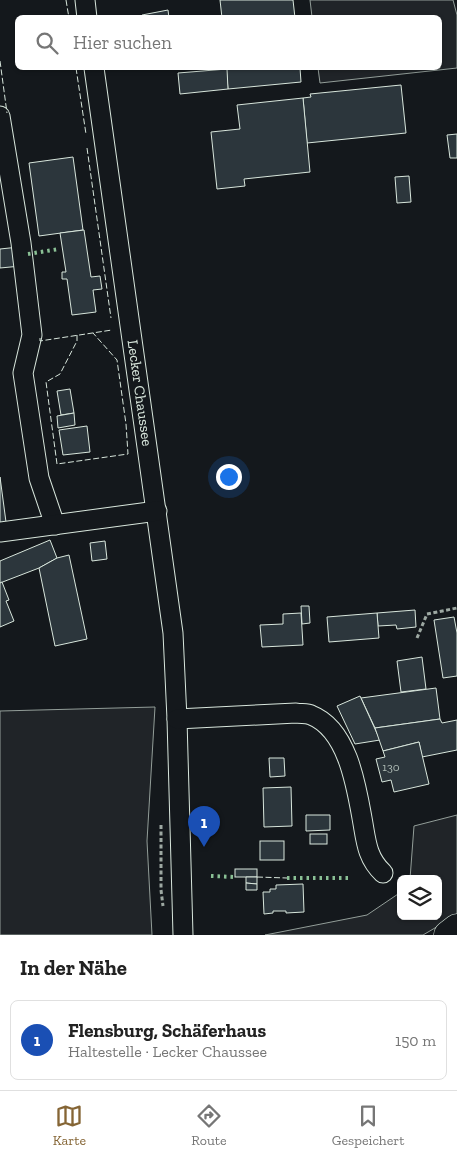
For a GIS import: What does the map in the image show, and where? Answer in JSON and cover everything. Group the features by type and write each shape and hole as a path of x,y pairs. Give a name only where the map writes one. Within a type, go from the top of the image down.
{"highway":[{"path":"448,935 457,928"}],"street":[{"path":"85,0 87,15"},
{"name":"Lecker Chaussee","path":"94,70 173,633 183,935"},
{"path":"0,116 21,243 32,335 23,373 39,478 55,525"},
{"path":"0,532 157,512"},
{"path":"177,719 296,713 310,714 322,721 335,734 344,749 353,777 368,852 374,865 383,873"}],"path":[{"path":"417,638 428,614 457,608"}],"shaded area":[{"path":"310,0 453,0 457,15 457,68 442,70 442,15 312,15"},
{"path":"318,70 439,70 320,83"},
{"path":"155,707 147,841 152,935 0,935 0,711"},
{"path":"457,815 457,915 423,935 265,935 367,915 397,895 397,920 442,920 442,875 410,875 414,826"}],"building":[{"path":"220,0 293,0 295,15 222,15"},
{"path":"168,10 169,15 142,15"},
{"path":"226,70 300,70 301,82 228,89"},
{"path":"227,70 228,89 180,94 178,73"},
{"path":"401,85 406,133 307,143 303,98 311,97 310,94"},
{"path":"303,98 310,172 244,179 245,186 217,189 211,132 240,129 237,105"},
{"path":"457,134 457,158 450,158 447,135"},
{"path":"73,157 83,230 39,236 29,163"},
{"path":"409,176 411,202 397,203 395,177"},
{"path":"84,230 91,277 100,276 102,289 93,290 96,312 72,315 67,279 62,279 62,272 66,272 60,233"},
{"path":"19,247 21,266 0,268 0,249"},
{"path":"70,389 74,413 61,415 57,391"},
{"path":"74,413 75,425 58,428 57,416"},
{"path":"87,426 90,452 63,455 59,430"},
{"path":"0,477 6,522 0,523"},
{"path":"50,540 57,558 39,568 0,583 0,561"},
{"path":"105,541 107,559 92,561 90,543"},
{"path":"69,555 87,639 55,646 39,568 57,558"},
{"path":"2,582 9,600 6,601 14,621 0,627 0,583"},
{"path":"301,606 309,606 310,623 302,624"},
{"path":"415,610 416,627 397,629 396,625 378,626 377,613"},
{"path":"301,613 303,645 262,647 260,625 283,624 283,614"},
{"path":"377,613 379,638 329,642 327,617"},
{"path":"454,617 457,633 457,676 443,678 434,620"},
{"path":"422,657 426,689 401,692 397,661"},
{"path":"436,688 440,719 375,728 361,698"},
{"path":"360,696 380,740 355,744 337,706"},
{"path":"440,719 442,723 457,720 457,750 422,757 419,742 383,751 375,728"},
{"path":"419,742 429,784 394,792 391,780 382,782 376,759 385,757 383,751"},
{"path":"269,758 284,758 285,776 270,777"},
{"path":"291,787 292,826 264,827 263,788"},
{"path":"306,815 330,815 330,830 306,831"},
{"path":"310,834 327,834 327,844 310,844"},
{"path":"260,841 284,841 284,860 260,860"},
{"path":"235,869 257,869 257,877 235,877"},
{"path":"246,877 257,877 257,884 246,883"},
{"path":"246,883 257,884 257,890 246,890"},
{"path":"303,884 304,912 286,913 286,911 273,911 273,913 264,914 263,892 270,892 270,889 276,889 276,885"}],"hedge":[{"path":"28,254 59,249"},
{"path":"211,876 235,877"},
{"path":"287,878 352,878"}],"fence":[{"path":"66,0 68,15"},
{"path":"0,61 7,113"},
{"path":"76,70 86,134"},
{"path":"87,148 111,318"},
{"path":"40,338 40,341 112,330"},
{"path":"77,335 77,341 60,374 46,382 57,464 128,454 126,424 117,360 93,333"},
{"path":"257,877 287,878"}],"place":[{"name":"Flensburg, Schäferhaus","path":"204,847"}]}
